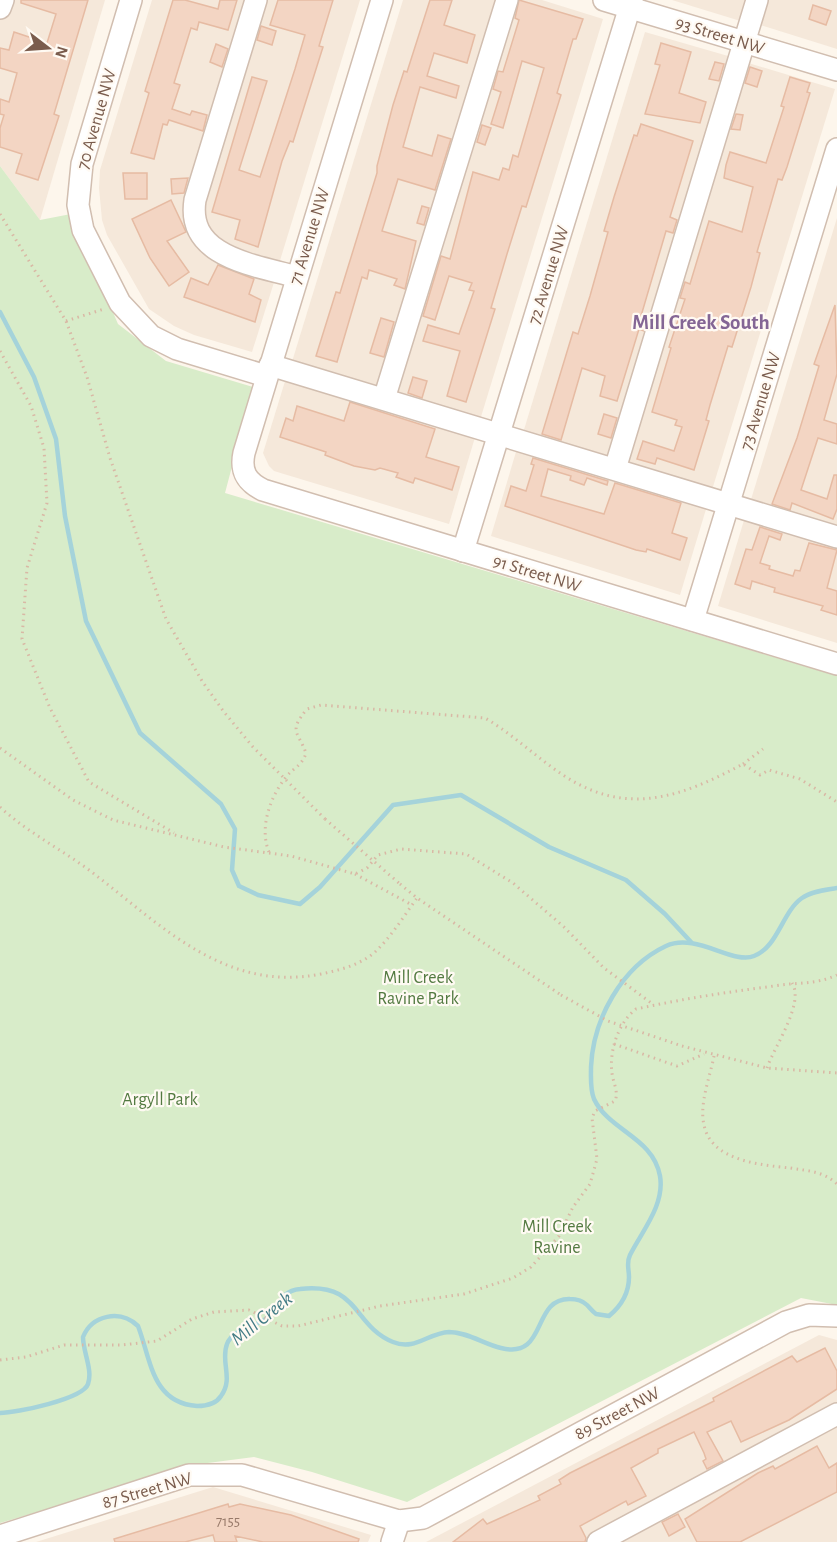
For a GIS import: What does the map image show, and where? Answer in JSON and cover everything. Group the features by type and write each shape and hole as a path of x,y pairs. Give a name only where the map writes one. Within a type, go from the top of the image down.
{"street":[{"path":"0,8 3,0"},
{"name":"70 Avenue NW","path":"120,303 83,230 78,205 78,188 85,151 131,0"},
{"path":"256,0 195,200 194,220 204,242 219,252 297,277"},
{"name":"71 Avenue NW","path":"243,473 242,460 268,371 382,0"},
{"path":"384,399 507,0"},
{"name":"93 Street NW","path":"604,0 631,4 744,43 837,70"},
{"path":"615,469 757,0"},
{"name":"72 Avenue NW","path":"463,551 631,4"},
{"name":"73 Avenue NW","path":"693,620 837,149"},
{"path":"120,303 143,330 161,343 384,399 837,537"},
{"name":"91 Street NW","path":"243,473 251,483 263,490 837,664"},
{"name":"89 Street NW","path":"399,1521 423,1518 786,1322 809,1315 837,1316"},
{"path":"598,1542 837,1414"},
{"name":"87 Street NW","path":"0,1536 189,1474 242,1475 399,1521"},
{"path":"392,1542 399,1521"}],"path":[{"path":"0,214 66,321 87,377 110,458 166,619 183,650 224,712 253,747 325,819 417,898 561,995 608,1021 704,1054 768,1068 837,1073"},
{"path":"66,321 120,303"},
{"path":"0,351 31,406 44,448 47,503 27,568 22,639 50,708 89,782 178,835"},
{"path":"269,853 265,837 269,810 285,779 303,764 306,753 294,734 300,717 306,709 321,705 485,718 504,729 568,778 616,800 660,798 705,784 743,764 763,749"},
{"path":"0,748 73,800 112,820 224,847 291,856 319,866 355,874 412,905"},
{"path":"743,764 760,775 769,770 800,779 837,802"},
{"path":"0,807 92,873 168,933 205,955 251,974 285,978 307,976 359,963 381,945 417,898"},
{"path":"355,874 367,868 378,855 401,849 466,854 513,883 564,927 604,968 654,1005"},
{"path":"0,1360 26,1357 64,1345 122,1345 157,1341 192,1319 214,1312 234,1310 257,1313 282,1326 298,1326 380,1306 464,1294 513,1278 531,1267 559,1236 573,1207 590,1184 597,1159 592,1127 595,1111 615,1101 617,1096 612,1071 614,1044 629,1014 636,1009 654,1005 792,983 819,983 837,975"},
{"path":"768,1068 792,1011 795,988 792,983"},
{"path":"614,1044 676,1066 704,1054"},
{"path":"714,1056 703,1113 703,1124 712,1142 732,1156 745,1161 822,1173 837,1184"}],"shaded area":[{"path":"0,0 105,0 40,220 0,166"},
{"path":"152,0 250,0 193,233 276,276 252,352 194,335 174,326 149,309 107,235 102,220 100,170"},
{"path":"264,0 360,0 278,267 230,252 207,235 200,209"},
{"path":"403,0 500,0 381,393 291,365"},
{"path":"513,0 542,0 603,19 480,420 394,392"},
{"path":"672,0 754,0 747,23"},
{"path":"764,0 837,0 837,49 757,24"},
{"path":"645,32 735,58 613,459 523,433"},
{"path":"745,62 835,89 712,490 623,463"},
{"path":"837,218 837,528 749,506"},
{"path":"286,378 476,434 449,524 274,471 263,453"},
{"path":"518,445 707,506 680,595 491,536"},
{"path":"745,517 837,544 837,643 718,606"},
{"path":"819,1335 837,1340 837,1542 426,1542"},
{"path":"213,1487 371,1535 368,1542 36,1542"}],"green space":[{"name":"Mill Creek Ravine Park","path":"0,166 40,220 71,214 118,324 166,361 253,387 225,493 837,676 837,1305 801,1298 407,1502 312,1472 254,1457 200,1464 0,1523"}],"building":[{"path":"21,0 88,0 54,114 59,116 38,180 16,173 22,154 0,147 0,128 4,115 0,114 0,99 9,102 17,73 0,68 0,48 9,50 14,32 47,43 56,14 21,3"},
{"path":"173,0 185,0 218,9 220,0 237,0 228,30 199,22 197,30 191,28 174,83 180,85 172,109 190,115 192,111 207,115 203,131 169,120 167,125 163,124 154,159 131,153 149,93 145,91"},
{"path":"278,0 333,0 319,46 323,47 293,142 290,141 282,161 258,247 235,239 240,220 212,212 252,77 267,81 239,170 260,177 295,69 305,35 270,25"},
{"path":"430,0 452,0 444,25 475,35 467,63 434,53 427,76 459,86 456,98 420,87 403,147 432,156 438,135 451,139 435,190 398,179 382,231 416,241 405,289 394,285 397,279 369,270 367,279 362,277 337,362 316,356 336,292 340,293 377,173 393,105 404,71 407,72"},
{"path":"519,0 583,19 576,39 573,39 557,93 561,95 526,207 522,206 507,254 491,308 495,309 466,402 447,396 460,351 423,341 428,325 459,334 474,291 469,290 472,283 449,276 435,320 423,316 441,256 450,259 473,172 499,180 503,168 509,170 513,155 518,157 544,68 522,61 503,128 491,124 501,92 493,89 498,71 503,72 519,20 515,18"},
{"path":"813,5 831,11 826,25 809,19"},
{"path":"261,26 276,31 272,45 257,40"},
{"path":"661,43 691,52 679,93 706,102 700,123 645,114 660,65 655,64"},
{"path":"216,44 228,49 222,67 210,62"},
{"path":"715,62 724,64 719,81 709,79"},
{"path":"750,67 762,71 757,87 745,83"},
{"path":"790,77 810,83 807,92 810,93 787,167 782,180 778,179 757,252 760,253 751,287 732,347 728,346 694,470 657,458 655,464 637,459 643,441 674,451 682,427 675,425 677,420 652,412 671,348 669,347 685,299 680,298 685,282 690,284 709,221 742,232 753,187 724,178 730,152 766,163 784,107 781,106"},
{"path":"736,114 743,115 740,130 731,129"},
{"path":"641,124 693,141 670,217 677,220 673,233 666,231 641,316 647,318 644,331 639,329 617,401 600,396 605,376 582,368 561,440 542,434 573,332 578,334 608,232 604,231 614,197 634,135 637,136"},
{"path":"482,125 491,128 485,145 477,142"},
{"path":"123,173 147,173 147,199 125,199"},
{"path":"188,178 184,193 172,194 171,179"},
{"path":"171,200 186,232 167,241 189,272 169,286 150,258 132,219"},
{"path":"422,206 429,208 424,225 417,223"},
{"path":"218,265 254,279 249,294 261,300 255,322 184,297 191,278 208,285"},
{"path":"835,305 837,374 824,420 837,424 837,444 818,438 801,490 827,499 834,475 837,475 837,509 833,519 792,503 790,510 772,504 797,438 819,366 814,364"},
{"path":"381,318 394,322 384,357 370,353"},
{"path":"413,377 427,381 422,398 408,393"},
{"path":"350,402 435,429 426,457 459,467 452,490 415,478 413,483 396,477 398,473 380,468 375,470 354,466 325,455 326,452 280,437 286,418 293,421 297,406 344,421"},
{"path":"604,414 617,418 611,438 598,434"},
{"path":"533,458 608,481 607,485 587,478 584,485 570,480 571,476 548,469 541,496 604,514 615,483 681,503 672,533 687,538 680,560 647,549 646,552 636,550 505,506 511,486 526,491 534,465 531,464"},
{"path":"760,527 782,534 780,540 769,536 760,563 770,566 769,569 793,576 795,570 800,571 809,543 837,550 827,588 837,591 837,615 821,610 823,606 774,592 775,588 752,581 750,589 735,584 746,549 752,550"},
{"path":"825,1348 837,1371 837,1389 789,1420 741,1442 731,1421 707,1432 723,1461 707,1469 703,1461 706,1459 704,1453 694,1432 658,1449 658,1453 631,1468 646,1496 628,1505 626,1501 580,1526 586,1538 585,1542 453,1542 483,1519 487,1524 540,1500 538,1496 561,1484 559,1480 570,1473 714,1401 713,1398 792,1356 797,1362"},
{"path":"817,1446 829,1468 837,1463 837,1492 740,1542 697,1542 685,1519 758,1473 773,1466 775,1469"},
{"path":"228,1504 229,1507 240,1504 291,1515 359,1539 358,1542 263,1542 235,1536 237,1542 215,1542 213,1535 185,1542 115,1542 114,1539"},
{"path":"678,1514 685,1527 669,1536 662,1522"}],"waterway":[{"path":"0,312 34,377 56,439 65,516 86,621 140,733 221,804 235,829 232,870 239,886 258,895 300,904 320,887 393,805 461,795 549,847 626,880 665,914 691,942"},
{"name":"Mill Creek","path":"0,1413 48,1404 83,1390 89,1379 83,1337 93,1324 107,1317 123,1317 138,1326 156,1378 162,1388 182,1403 197,1406 214,1403 225,1389 227,1376 225,1351 230,1339 238,1332 264,1320 283,1297 293,1290 320,1289 334,1292 345,1298 380,1335 401,1344 415,1343 449,1332 462,1334 501,1348 516,1349 526,1345 533,1338 549,1308 558,1301 570,1299 583,1302 596,1314 609,1316 626,1294 629,1283 629,1258 656,1207 661,1187 656,1163 649,1152 610,1119 594,1099 591,1087 593,1049 597,1031 612,997 636,967 650,955 666,946 689,943 745,958 754,956 769,945 789,912 802,898 815,892 837,888"}],"district":[{"name":"Mill Creek South","path":"701,322"}],"park label":[{"name":"Argyll Park","path":"160,1099"},
{"name":"Mill Creek Ravine","path":"557,1236"}]}
